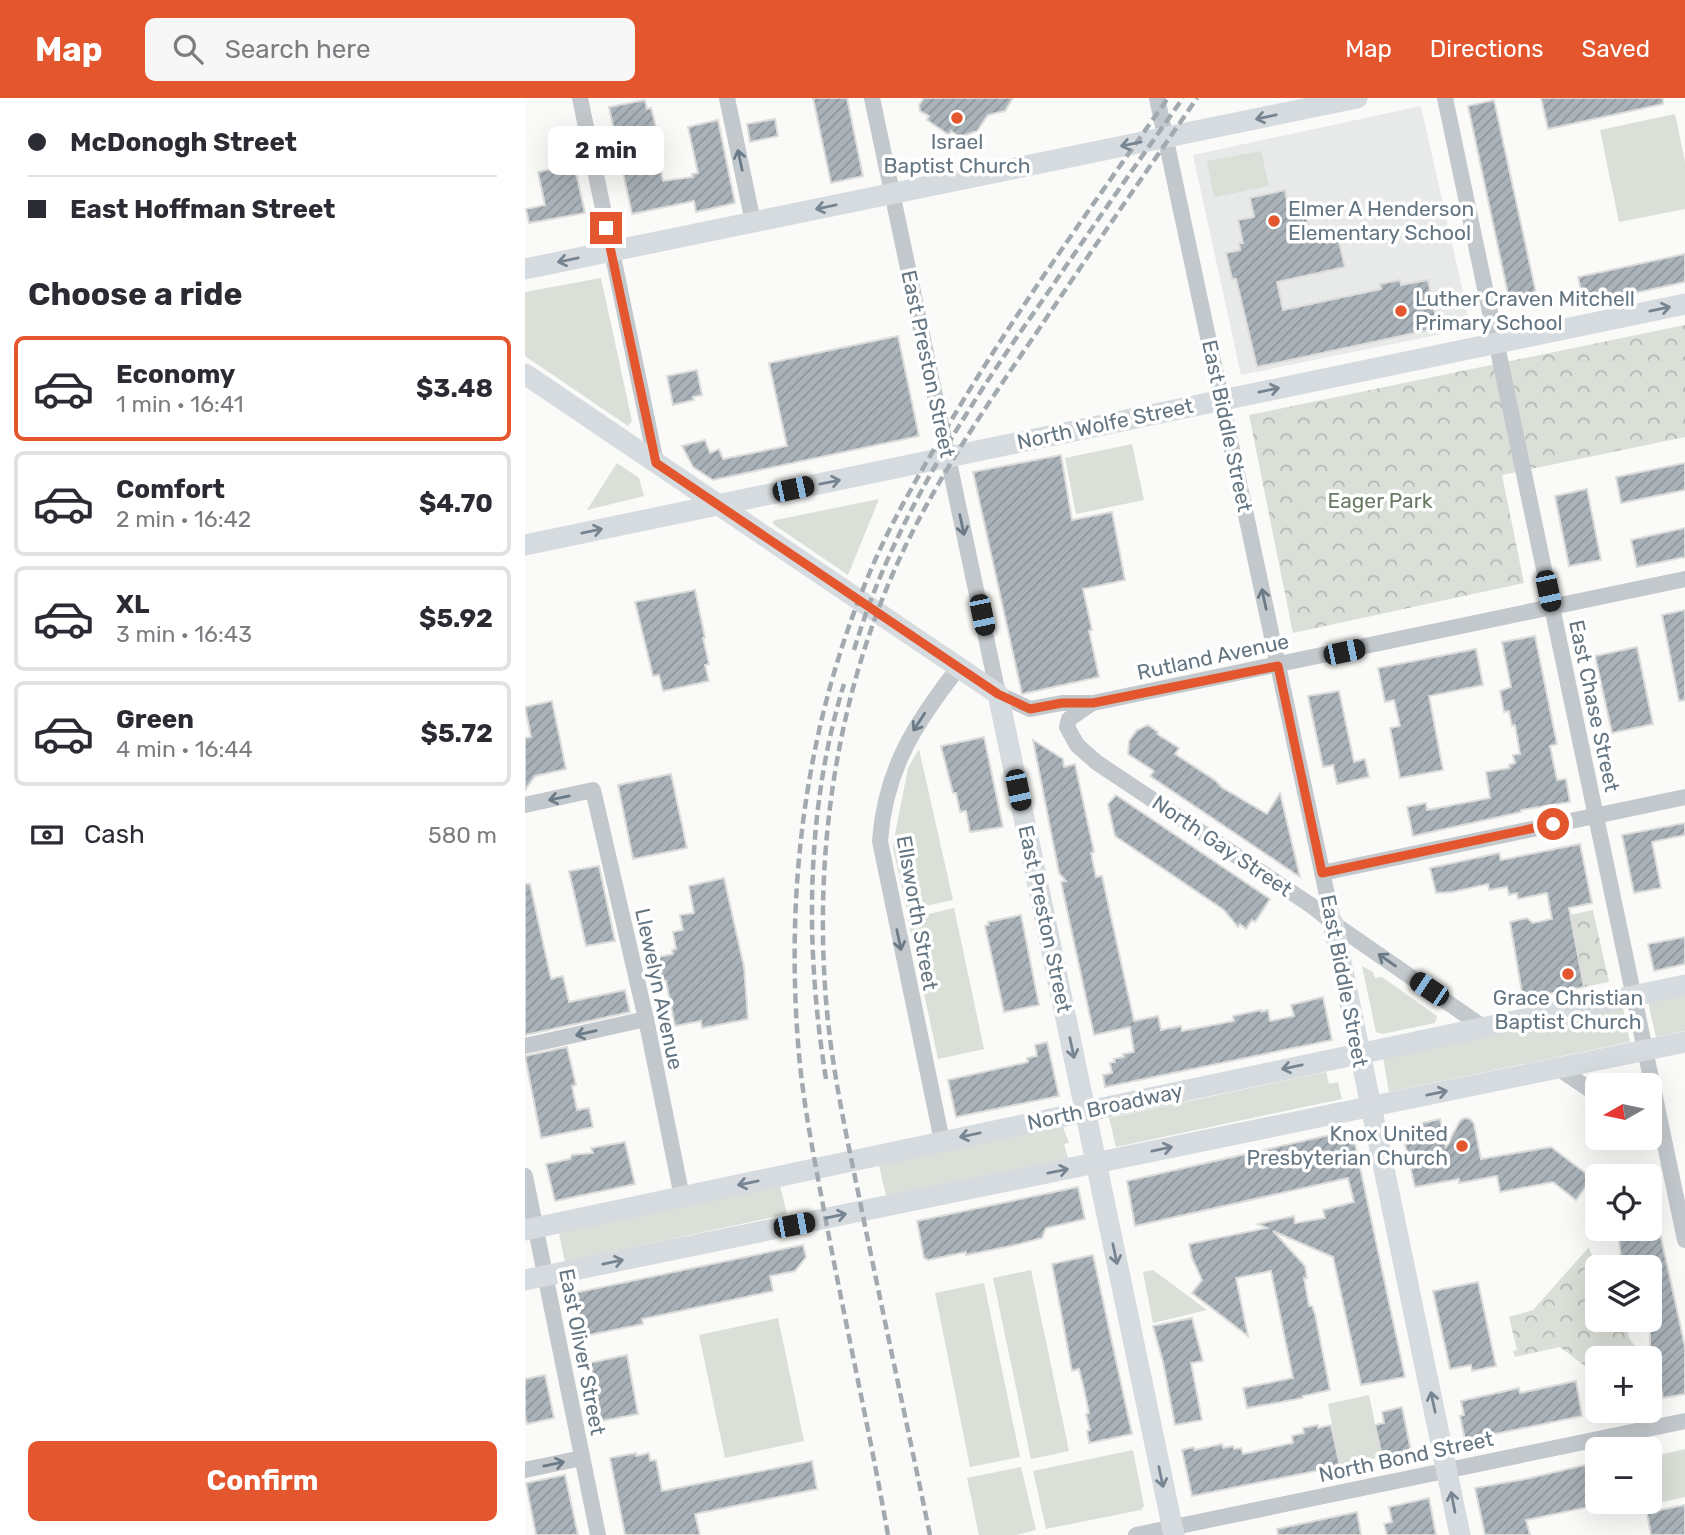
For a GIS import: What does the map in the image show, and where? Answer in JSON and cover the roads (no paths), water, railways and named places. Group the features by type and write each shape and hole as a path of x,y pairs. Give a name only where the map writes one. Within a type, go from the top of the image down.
{"main road":[{"path":"525,269 1357,98"},
{"name":"North Wolfe Street","path":"525,545 1496,341 1685,304"},
{"path":"525,374 998,694"},
{"name":"East Preston Street","path":"998,694 1173,1531"},
{"name":"East Biddle Street","path":"1333,923 1460,1535"},
{"name":"North Broadway","path":"531,1229 1685,985"},
{"path":"535,1278 1685,1042"}],"street":[{"path":"580,98 656,463"},
{"path":"727,98 753,222"},
{"name":"East Preston Street","path":"872,98 998,694"},
{"name":"East Biddle Street","path":"1157,98 1333,923"},
{"name":"East Chase Street","path":"1445,98 1649,1073"},
{"name":"Rutland Avenue","path":"998,694 1030,709 1062,703 1093,703 1685,579"},
{"name":"Ellsworth Street","path":"942,1141 880,841 885,801 899,756 936,696 958,667"},
{"name":"North Gay Street","path":"1093,703 1069,719 1067,727 1077,745 1096,762 1312,906 1483,1027"},
{"name":"Llewelyn Avenue","path":"525,805 593,790 646,1019 682,1197"},
{"path":"1322,873 1685,797"},
{"path":"525,1046 646,1019"},
{"path":"1558,1068 1585,1086"},
{"name":"East Chase Street","path":"1661,1150 1685,1240"},
{"name":"East Oliver Street","path":"525,1177 535,1278 582,1458 598,1535"},
{"name":"North Bond Street","path":"1136,1535 1173,1531 1447,1469 1685,1421"},
{"path":"525,1470 582,1458"}],"railway":[{"path":"888,1535 817,1176 799,1055 795,995 798,875 814,756 844,641 874,562 905,500 1003,337 1168,98"},
{"path":"854,650 890,554 912,508 963,419 1183,98"},
{"path":"930,1535 847,1140 828,1017 823,930 824,874 837,761 848,706 864,652 882,599 919,518 985,408 1197,98"},
{"path":"826,1079 814,981 813,880 822,781 844,684"}],"place":[{"name":"Israel Baptist Church","path":"957,118"},
{"name":"Elmer A Henderson Elementary School","path":"1274,221"},
{"name":"Luther Craven Mitchell Primary School","path":"1401,311"},
{"name":"Grace Christian Baptist Church","path":"1568,974"},
{"name":"Knox United Presbyterian Church","path":"1462,1146"}],"park label":[{"name":"Eager Park","path":"1380,501"}]}
